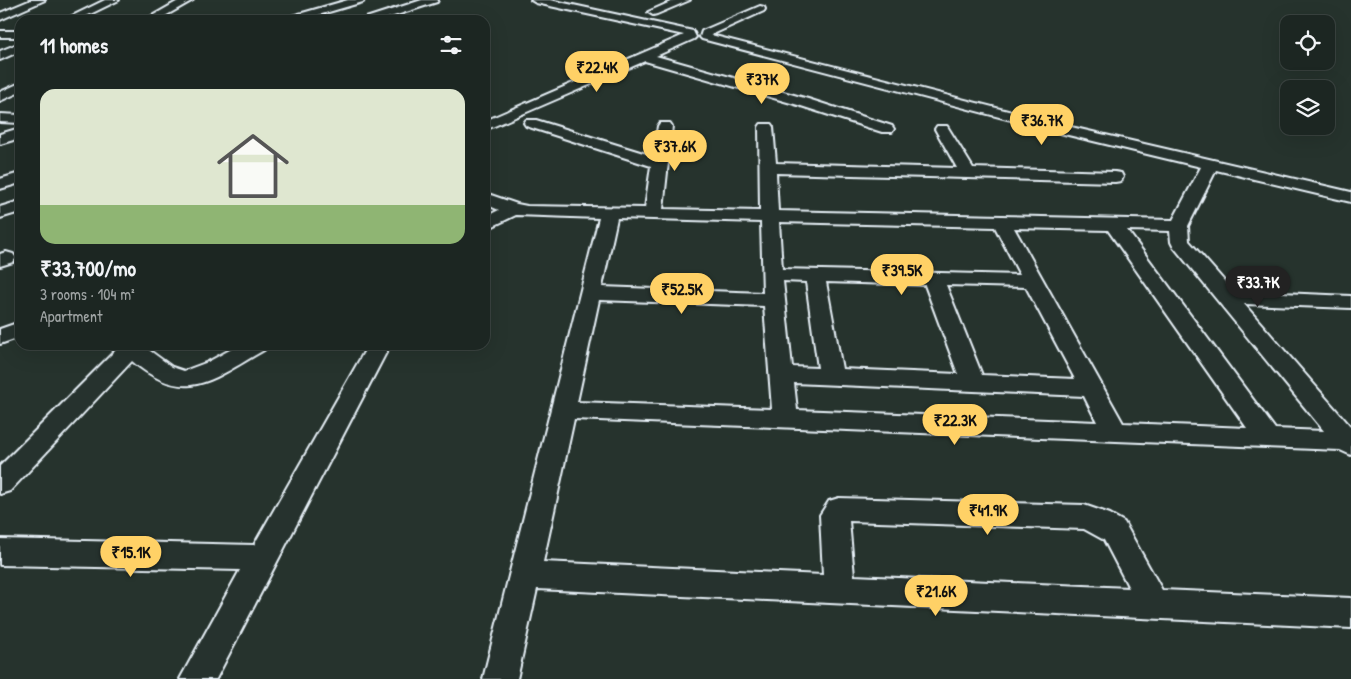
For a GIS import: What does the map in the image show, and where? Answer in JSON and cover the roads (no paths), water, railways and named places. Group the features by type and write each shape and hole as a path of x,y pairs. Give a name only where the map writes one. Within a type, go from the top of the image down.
{"street":[{"path":"0,17 40,0"},
{"path":"80,15 114,0"},
{"path":"160,15 188,0"},
{"path":"306,15 359,0"},
{"path":"386,15 433,0"},
{"path":"536,0 689,35"},
{"path":"573,0 711,30 1070,131 1351,197"},
{"path":"677,17 648,11 685,0"},
{"path":"285,15 292,7"},
{"path":"490,124 644,57 689,35 711,30 760,9"},
{"path":"0,34 15,34"},
{"path":"0,56 15,49"},
{"path":"644,57 803,102 887,129"},
{"path":"0,97 15,90"},
{"path":"0,118 15,119"},
{"path":"531,123 660,163"},
{"path":"653,214 665,126"},
{"path":"766,127 772,275 784,419"},
{"path":"942,129 968,173"},
{"path":"1016,130 1070,131"},
{"path":"0,139 15,134"},
{"path":"1211,164 1179,226 1180,242 1349,443"},
{"path":"768,168 1115,177"},
{"path":"0,184 15,180"},
{"path":"490,200 512,209 609,214 1179,226"},
{"path":"0,213 15,208"},
{"path":"490,221 512,209"},
{"path":"500,679 609,214"},
{"path":"1002,223 1115,431"},
{"path":"1114,225 1267,437"},
{"path":"772,275 1034,281"},
{"path":"815,276 831,376"},
{"path":"933,279 973,383"},
{"path":"590,293 774,300"},
{"path":"1225,297 1351,302"},
{"path":"0,337 15,330"},
{"path":"0,483 125,350"},
{"path":"134,350 167,374 177,378 189,378 204,373 247,350"},
{"path":"197,679 375,350"},
{"path":"780,374 1092,388"},
{"path":"564,410 1267,437 1349,443"},
{"path":"840,590 834,514 839,509 1084,517 1100,522 1114,532 1153,604"},
{"path":"0,552 263,558"},
{"path":"524,575 1351,613"}]}
